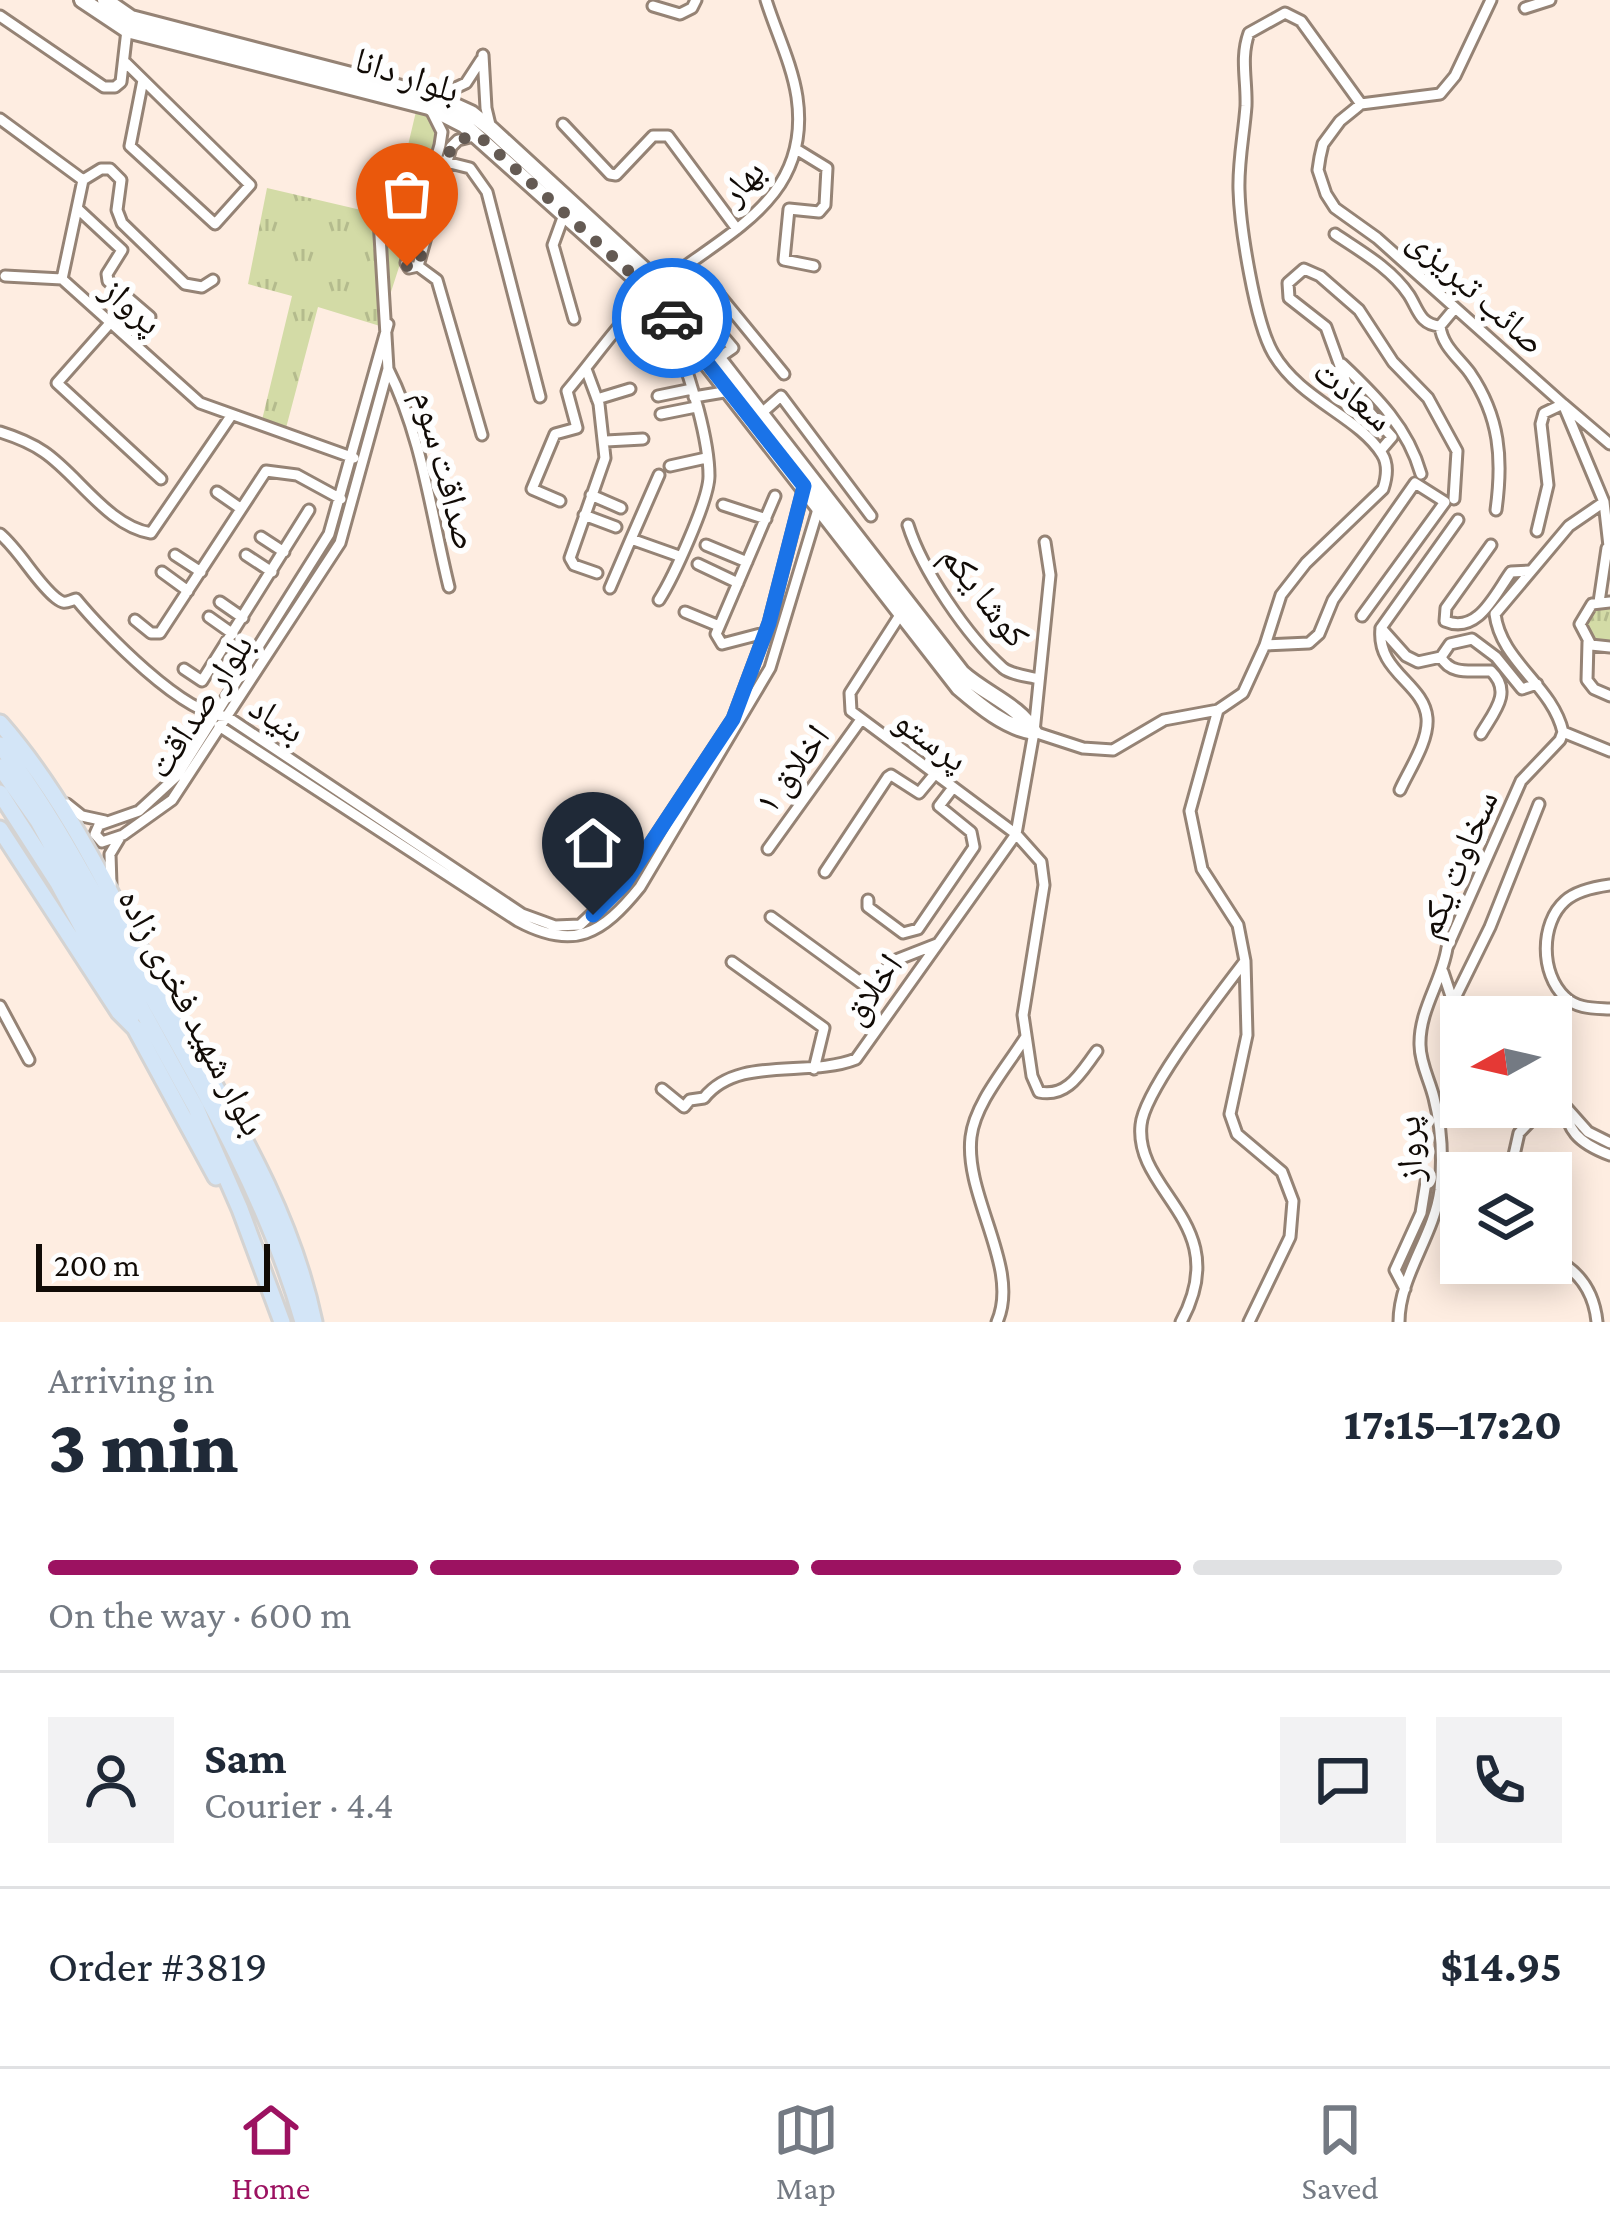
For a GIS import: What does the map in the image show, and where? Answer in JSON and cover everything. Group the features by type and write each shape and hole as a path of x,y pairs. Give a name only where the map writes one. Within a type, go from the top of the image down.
{"main road":[{"path":"0,723 55,796 240,1125 281,1213 314,1322"},
{"name":"بلوار شهید فخری زاده","path":"0,746 54,822 208,1097 269,1226 303,1322"},
{"name":"بلوار شهید فخری زاده","path":"0,767 38,821 196,1108 282,1322"},
{"path":"0,793 127,1005 134,1028 253,1242"},
{"path":"0,829 134,1028"}],"street":[{"name":"بلوار دانا","path":"82,0 127,30 433,102"},
{"name":"بلوار دانا","path":"105,0 131,18 471,113 484,132 565,212 656,289 730,391 808,482"},
{"path":"653,6 680,14 696,0"},
{"name":"بهار","path":"586,369 656,289 737,229 777,192 796,148 796,93 766,0"},
{"path":"1361,104 1440,94 1455,76 1492,0"},
{"path":"1525,8 1550,0"},
{"name":"سعادت","path":"1218,710 1243,693 1281,596 1319,550 1383,489 1388,474 1379,452 1291,380 1270,349 1250,272 1239,190 1246,100 1242,52 1249,33 1285,13 1301,21 1361,104"},
{"path":"0,16 104,87 121,82 127,30"},
{"path":"418,266 412,269 406,263 425,193 441,161 458,140 484,132 484,55 466,83 433,102 442,132 441,161 418,266"},
{"path":"126,63 250,185 215,224 130,146 143,80"},
{"name":"صائب تبریزی","path":"1361,104 1323,144 1318,170 1326,194 1335,208 1377,238 1563,404 1604,502 1608,542"},
{"path":"0,119 83,180 110,169 122,180 117,210 122,223 185,284 202,287 214,280"},
{"path":"563,124 610,175 621,173 653,136 668,136 737,229"},
{"name":"بلوار دانا","path":"484,132 656,289 720,357 959,688 983,708 1034,732"},
{"path":"796,148 827,168 825,205 819,212 789,209 784,260 814,266"},
{"path":"441,161 470,168 487,192 540,397"},
{"name":"پرواز","path":"83,180 62,279 200,404 362,460"},
{"path":"376,212 386,194 425,193"},
{"path":"376,212 387,202 403,203 416,225"},
{"path":"79,210 122,250 107,274 108,281 150,317"},
{"name":"بلوار صداقت","path":"123,835 172,800 340,543 388,369 376,212"},
{"path":"565,212 552,238 574,319"},
{"path":"1334,234 1380,265 1423,319 1430,326 1440,326"},
{"path":"418,266 437,280 482,435"},
{"path":"1379,452 1392,437 1348,388 1326,327 1289,298 1288,283 1304,269 1359,310 1393,362 1438,413 1457,451 1454,499"},
{"path":"5,276 62,279"},
{"path":"720,357 733,348 694,302 711,285 784,374"},
{"path":"1455,308 1440,326 1440,335 1468,370 1493,417 1502,470 1496,510"},
{"path":"111,322 57,383 160,479"},
{"name":"بلوار صداقت","path":"110,822 140,811 164,791 329,534 388,324"},
{"path":"638,346 676,343 694,398 709,476 705,498 659,600"},
{"path":"1340,362 1402,427 1421,474"},
{"name":"صداقت سوم","path":"388,369 417,446 449,587"},
{"path":"560,501 534,492 533,485 555,434 578,428 567,391 586,369 598,399 605,458 570,558 574,565 597,573"},
{"path":"598,399 630,389"},
{"path":"658,396 694,398 730,391"},
{"path":"763,412 781,396 871,516"},
{"path":"661,414 694,398"},
{"path":"1537,531 1548,485 1544,412 1563,404 1610,444"},
{"path":"0,432 48,454 122,520 136,530 151,532 231,416"},
{"path":"606,441 643,439"},
{"path":"670,466 706,458"},
{"path":"135,620 158,635 260,474 271,470 307,479 341,499"},
{"path":"610,588 658,475"},
{"path":"213,716 220,728 523,914 555,926 580,925 624,884 733,719 769,623 808,482"},
{"path":"1265,645 1309,643 1319,634 1334,600 1415,483 1445,502 1362,616"},
{"path":"217,492 240,508"},
{"path":"591,495 621,508"},
{"path":"769,623 764,634 731,645 717,640 775,496"},
{"name":"بلوار دانا","path":"822,501 962,673 982,692 1024,715 1034,732"},
{"path":"429,856 542,933 564,938 584,933 622,908 640,886 770,668 822,501"},
{"path":"1604,502 1569,526 1495,614 1505,648 1560,717 1563,732 1610,752"},
{"path":"723,505 766,519"},
{"path":"184,669 202,681 309,510"},
{"path":"584,515 616,527"},
{"path":"1400,790 1424,738 1427,718 1383,656 1381,628 1458,520"},
{"name":"کوشا یکم","path":"908,525 917,555 936,587 1006,671 1039,679"},
{"name":"بنیاد","path":"0,534 56,598 76,599 150,674 213,716 226,716 429,856"},
{"path":"261,537 284,552"},
{"path":"632,539 679,556"},
{"path":"1045,542 1050,575 1034,732 1016,834 1036,852 1043,872 1026,988 1025,1038 1039,1092 1051,1094 1069,1087 1097,1051"},
{"path":"1608,542 1610,555"},
{"path":"1608,542 1605,602 1582,616 1581,632 1599,648 1610,647"},
{"path":"706,545 747,562"},
{"path":"1491,545 1446,608 1445,621 1455,625 1476,619 1511,572 1529,571"},
{"path":"175,555 201,572"},
{"path":"246,555 272,572"},
{"path":"698,564 738,583"},
{"path":"162,572 188,591"},
{"path":"220,602 243,618"},
{"path":"685,612 719,626"},
{"name":"پرستو","path":"902,612 850,693 851,711 1016,834"},
{"path":"209,617 252,654"},
{"path":"1381,628 1406,656 1418,662 1441,657 1450,644 1472,639 1496,657 1522,688 1537,684"},
{"path":"1588,642 1587,680 1610,696"},
{"path":"1441,657 1452,670 1490,670 1497,675 1503,697 1481,734"},
{"path":"1034,732 1102,751 1129,744 1164,720 1218,710 1194,789 1193,836 1202,869 1238,926 1245,961 1247,1035 1230,1114 1237,1134 1282,1172 1293,1201 1290,1238 1249,1322"},
{"name":"اخلاق ۱","path":"768,849 860,721"},
{"name":"سخاوت یکم","path":"1443,972 1448,948 1507,807 1521,781 1563,732"},
{"path":"825,872 888,777 919,793 934,775"},
{"path":"868,900 868,908 892,928 902,933 919,928 974,847 971,832 939,806 952,789"},
{"path":"55,796 82,815 110,822"},
{"path":"1456,996 1490,927 1539,805"},
{"path":"110,822 94,829 97,839 107,842 123,835"},
{"name":"اخلاق","path":"662,1089 684,1107 690,1100 704,1098 717,1082 737,1074 814,1069 856,1059 1016,834"},
{"path":"113,899 108,866 123,835"},
{"path":"1610,884 1567,899 1551,918 1546,943 1550,974 1563,996 1582,1008 1610,1009"},
{"path":"771,917 867,987 876,985 896,959 937,944"},
{"path":"1181,1322 1192,1303 1193,1234 1141,1148 1140,1120 1179,1050 1245,961"},
{"path":"732,962 824,1028 814,1069"},
{"path":"1443,972 1451,996"},
{"name":"پرواز","path":"1399,1322 1405,1289 1440,1189 1443,1138 1419,1047 1431,992 1443,972"},
{"path":"0,1006 29,1060"},
{"path":"997,1322 1005,1304 1003,1282 974,1179 971,1133 977,1115 1025,1038"},
{"path":"1572,1120 1610,1143"},
{"path":"1570,1128 1577,1138 1610,1155"},
{"path":"1405,1289 1394,1270 1421,1213 1427,1176"},
{"path":"1572,1267 1586,1284 1597,1322"}],"green space":[{"path":"418,103 449,112 380,326 318,307 286,428 262,420 292,296 248,284 267,188 391,217"},
{"path":"1610,607 1610,642 1598,642 1584,624 1593,608"}],"way so far":[{"path":"407,266 418,266 451,147 478,135 652,292 672,318"}],"route":[{"path":"593,915 624,884 733,719 769,623 804,486 672,318"}]}
